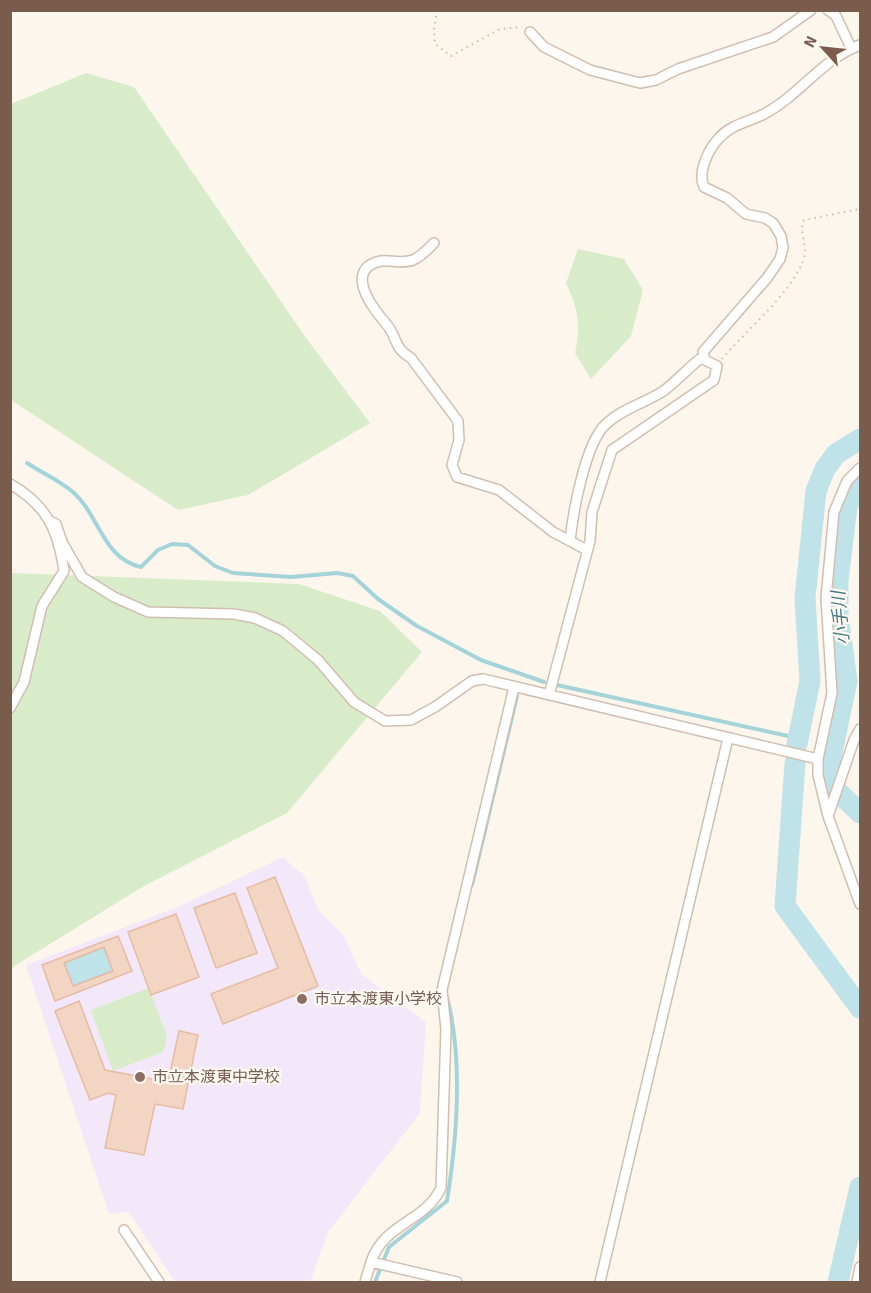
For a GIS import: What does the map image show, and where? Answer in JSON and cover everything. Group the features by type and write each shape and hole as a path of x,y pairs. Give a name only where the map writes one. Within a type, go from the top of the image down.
{"street":[{"path":"530,32 544,47 590,70 640,83 656,80 678,69 773,37 811,10"},
{"path":"570,541 590,449 597,434 617,415 662,392 686,374 698,359 703,357 706,347 780,259 783,248 781,236 773,223 765,218 746,214 727,198 704,188 707,158 727,130 779,106 827,64 856,46 836,16 828,10"},
{"path":"434,243 424,254 411,261 382,261 366,268 362,276 362,291 391,331 397,347 411,358 458,421 459,440 452,465 457,477 499,490 553,532 587,550"},
{"path":"549,695 590,541 592,513 612,450 714,380 717,366 703,357"},
{"path":"861,468 847,481 834,512 826,598 832,693 818,759 821,794 861,904"},
{"path":"10,484 38,503 50,521 64,571 42,606 24,682 10,708"},
{"path":"50,521 56,524 62,542 82,577 88,581 148,612 234,614 255,618 283,631 318,660 354,702 385,721 411,720 435,707 472,681 483,679 818,759"},
{"path":"365,1282 378,1263 380,1242 430,1204 441,1188 446,1029 442,990 513,687"},
{"path":"828,816 854,740 861,729"},
{"path":"600,1282 728,738"},
{"path":"124,1230 159,1282"},
{"path":"378,1263 457,1282"},
{"path":"857,1282 861,1267"}],"path":[{"path":"437,10 434,30 435,44 451,56 500,29 517,26 530,32"},
{"path":"717,366 797,274 807,249 802,226 804,220 861,209"}],"shaded area":[{"path":"283,857 305,877 318,910 342,933 362,975 426,1022 420,1113 328,1232 310,1282 175,1282 129,1212 109,1214 26,965 178,907"}],"green space":[{"path":"86,73 134,87 306,338 370,423 248,495 178,510 11,400 11,104"},
{"path":"578,249 624,259 643,290 631,336 591,379 575,353 578,334 577,317 566,283"},
{"path":"11,573 299,584 380,611 422,652 287,813 144,886 11,968"},
{"path":"149,988 167,1037 163,1052 113,1071 91,1010"}],"water":[{"path":"104,947 113,971 73,986 64,963"}],"building":[{"path":"275,877 318,986 223,1024 211,994 278,968 247,888"},
{"path":"235,893 257,953 216,968 194,908"},
{"path":"176,914 199,977 151,995 128,932"},
{"path":"118,936 132,971 55,1001 42,965","holes":["104,947 113,971 73,986 64,963"]},
{"path":"79,1001 105,1070 168,1082 179,1031 198,1035 183,1109 155,1104 144,1155 105,1148 116,1095 108,1093 90,1100 55,1011"}],"waterway":[{"path":"797,744 810,681 805,598 816,491 825,469 836,454 860,439"},
{"path":"27,463 74,493 90,513 110,546 128,562 141,567 158,550 172,544 188,545 215,566 233,573 291,577 337,573 353,576 378,599 417,626 481,660 544,682"},
{"name":"小手川","path":"860,483 847,506 838,581 838,615 847,681 828,772 832,786 860,813"},
{"path":"557,685 797,738"},
{"path":"472,885 517,696"},
{"path":"795,763 785,906 860,1008"},
{"path":"375,1282 389,1247 447,1201 457,1099 455,1046 447,997"},
{"path":"838,1282 860,1187"}],"place":[{"name":"市立本渡東小学校","path":"302,999"},
{"name":"市立本渡東中学校","path":"140,1077"}]}
